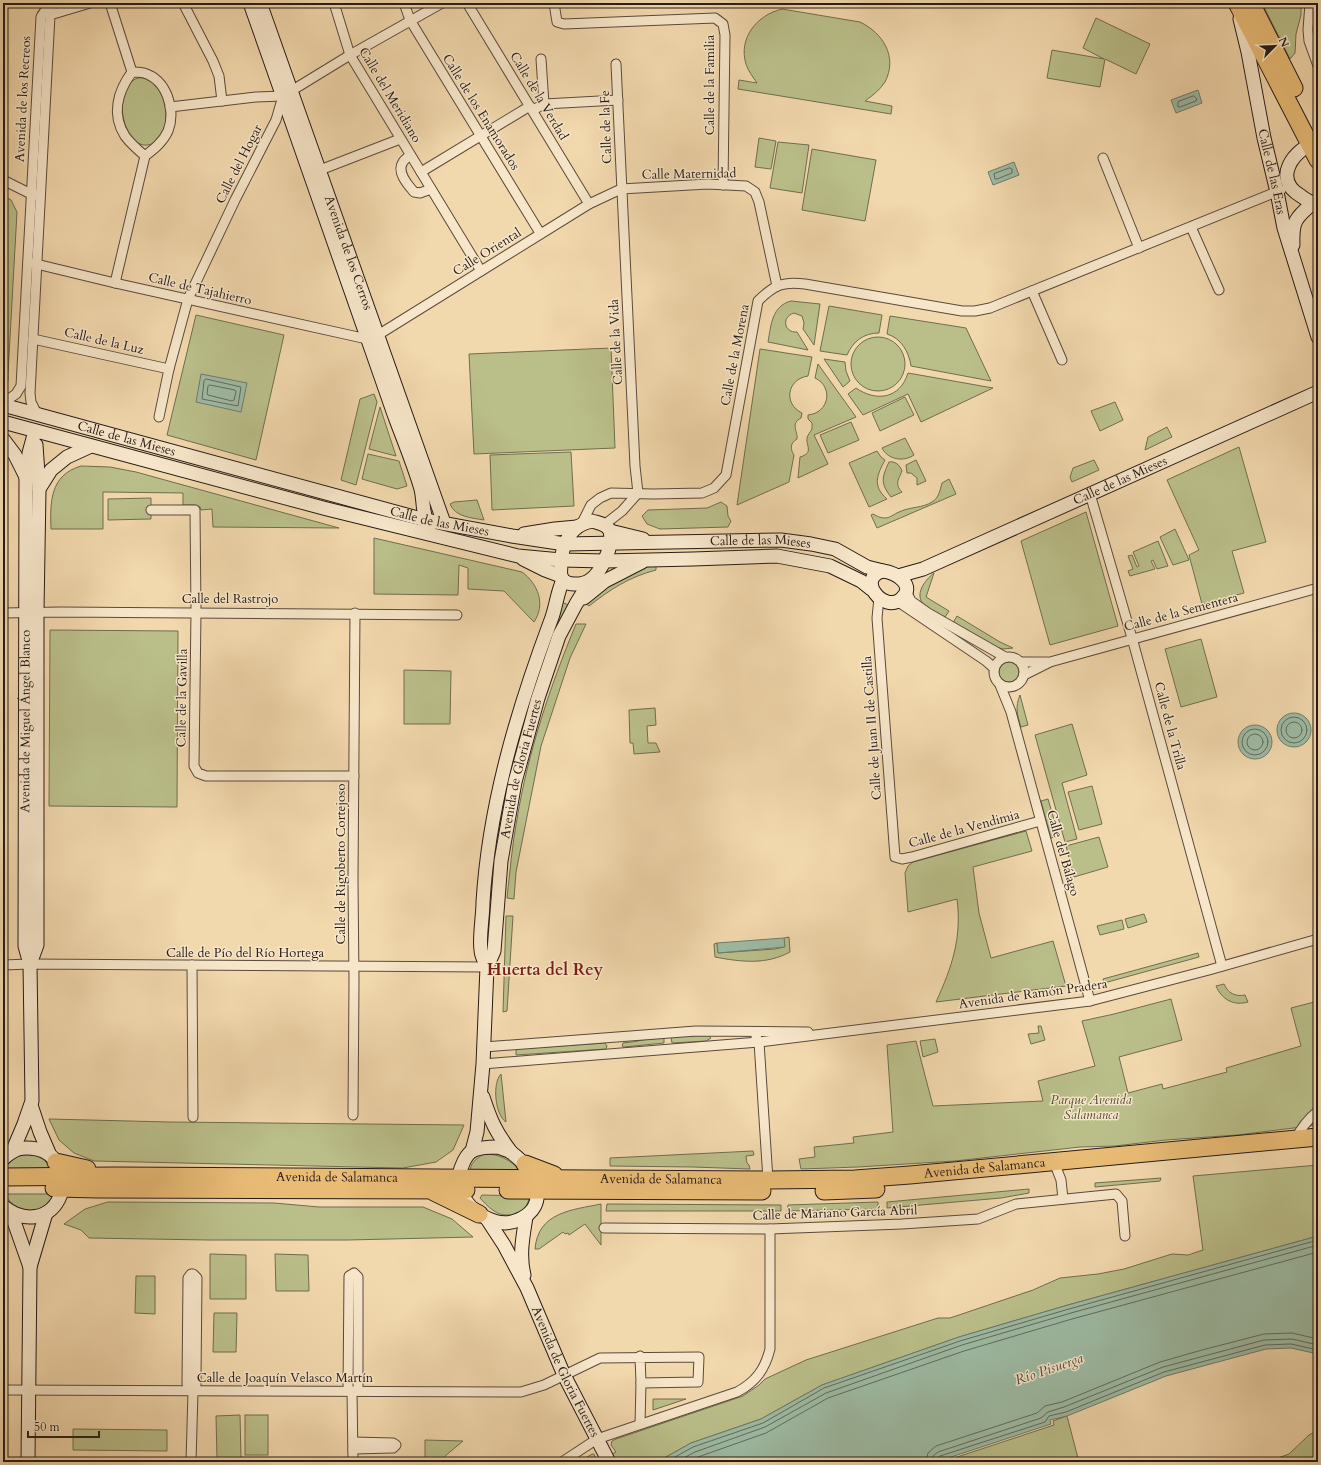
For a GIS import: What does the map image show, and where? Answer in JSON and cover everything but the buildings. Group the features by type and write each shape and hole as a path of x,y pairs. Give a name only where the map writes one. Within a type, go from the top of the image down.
{"highway":[{"path":"1236,3 1315,140"},
{"path":"1251,3 1315,140 1318,160"},
{"name":"Avenida de Salamanca","path":"3,1177 58,1170 115,1176 852,1191 1318,1137"},
{"name":"Avenida de Salamanca","path":"536,1185 563,1178 768,1180 855,1179 1057,1168 1318,1149"},
{"path":"525,1164 563,1178"},
{"name":"Avenida de Salamanca","path":"3,1188 58,1170 98,1189 430,1190 459,1184"},
{"path":"430,1190 483,1216"}],"main road":[{"name":"Avenida de los Cerros","path":"250,3 278,82 278,96 320,170 422,494 425,520"},
{"name":"Avenida de los Cerros","path":"260,3 278,96 291,120 444,523"},
{"name":"Calle de las Eras","path":"1236,3 1248,52 1264,138 1284,228 1318,337"},
{"path":"1295,263 1294,227 1299,214 1315,203 1293,191 1289,183 1288,168 1292,159 1301,150 1315,140"},
{"path":"1272,170 1289,183"},
{"name":"Calle de las Mieses","path":"903,584 923,569 1318,392"},
{"path":"3,404 35,431 42,424 50,425 203,465 218,463"},
{"name":"Calle de las Mieses","path":"3,404 425,520 565,544 608,533 655,542 782,540 835,549 867,567 883,572"},
{"name":"Calle de las Mieses","path":"3,422 295,500 518,556 561,560 604,561 777,556 830,566 861,582 875,593"},
{"name":"Avenida de Miguel Ángel Blanco","path":"32,613 26,477 29,453 35,431"},
{"name":"Avenida de Miguel Ángel Blanco","path":"35,431 39,489 32,613 25,946 30,964 31,1105 40,1132 58,1170"},
{"name":"Avenida de Miguel Ángel Blanco","path":"3,439 15,455 26,477"},
{"path":"39,489 51,470 67,457 91,446"},
{"path":"401,513 412,509 417,504 422,494"},
{"path":"295,500 308,501 351,510 408,526 415,526 425,520 436,502"},
{"path":"425,520 436,536"},
{"path":"512,536 580,525 592,521 608,533"},
{"path":"565,544 572,531 580,525"},
{"name":"Avenida de Gloria Fuertes","path":"608,533 608,553 576,604 559,636 538,698 515,782 501,861 494,950 487,967 483,1064 477,1132 472,1150 462,1165 459,1184 468,1203 483,1216 504,1245 527,1288 564,1375 608,1459"},
{"name":"Avenida de Gloria Fuertes","path":"487,967 480,951 485,878 500,784 521,706 536,659 552,618 562,578 561,560 565,544"},
{"path":"518,556 571,584 577,585 590,581"},
{"path":"576,604 604,581 646,560"},
{"path":"891,572 903,584 904,597 897,601 888,602 875,593 871,582 877,574 891,572"},
{"name":"Avenida de Gloria Fuertes","path":"481,1090 495,1131 511,1152 525,1164 536,1185"},
{"name":"Avenida de Miguel Ángel Blanco","path":"8,1154 31,1105"},
{"path":"7,1210 22,1217 31,1218 46,1213 58,1202 58,1170 28,1147 8,1154"},
{"path":"472,1150 498,1147 511,1152"},
{"path":"483,1216 502,1223 512,1222 526,1216 536,1204 536,1185"},
{"path":"7,1210 30,1267"},
{"path":"28,1462 30,1267 46,1213"},
{"name":"Avenida de Gloria Fuertes","path":"526,1216 521,1262 527,1288"}],"street":[{"path":"49,8 58,3"},
{"path":"49,8 90,3"},
{"path":"110,3 132,72 120,92 117,104 117,114 125,136 145,156"},
{"path":"183,3 219,76 222,101"},
{"name":"Calle del Meridiano","path":"334,3 350,55 481,271"},
{"name":"Calle de los Enamorados","path":"404,3 410,20 540,233"},
{"path":"170,108 222,101 278,96 442,3"},
{"name":"Calle de la Verdad","path":"467,3 589,204"},
{"name":"Calle de la Familia","path":"554,3 557,22 564,24 715,18 723,24 725,35 723,185"},
{"path":"1310,3 1308,30 1309,41 1318,66"},
{"name":"Avenida de los Recreos","path":"3,404 16,394 21,386 41,17 44,11 49,8"},
{"name":"Avenida de los Recreos","path":"36,414 31,402 30,394 38,264 49,8"},
{"path":"1308,30 1318,29"},
{"path":"541,59 544,104"},
{"name":"Calle de la Fe","path":"616,64 621,189"},
{"path":"115,283 145,156 162,140 168,131 170,124 170,108 167,96 158,82 144,73 132,72"},
{"name":"Calle del Hogar","path":"159,416 169,369 188,298 234,200 276,120 278,96"},
{"path":"421,172 531,108 544,104 618,100"},
{"path":"276,120 291,120"},
{"path":"320,170 400,139"},
{"name":"Calle del Meridiano","path":"410,155 402,163 401,171 406,182 414,192 420,193 431,189"},
{"path":"1103,158 1139,248"},
{"path":"3,180 40,196"},
{"name":"Calle de la Morena","path":"580,525 591,506 600,498 611,493 702,493 714,488 726,475 758,301 767,292 777,286 790,282 805,284 962,311 990,308 1277,192 1289,183"},
{"name":"Calle Maternidad","path":"621,189 708,184 746,186 755,192 759,202 777,286"},
{"name":"Calle Oriental","path":"373,337 540,233 589,204 621,189"},
{"name":"Calle de la Vida","path":"621,189 635,466 638,493"},
{"path":"1191,227 1219,290"},
{"name":"Calle de Tajahierro","path":"28,262 115,283 373,337"},
{"path":"1032,291 1062,360"},
{"name":"Calle de la Luz","path":"33,339 169,369"},
{"name":"Calle de la Morena","path":"608,533 616,518 638,493"},
{"name":"Calle de la Morena","path":"625,507 653,494"},
{"name":"Calle de la Trilla","path":"1090,494 1132,638 1222,966"},
{"name":"Calle de la Gavilla","path":"152,510 195,510 196,612 194,766 198,772 206,776 354,776"},
{"path":"903,584 911,601 928,613 1005,657 1013,657 1021,662 1024,669 1024,675 1020,682 1012,687 1000,685 995,678 994,668 998,661 1005,657"},
{"name":"Calle de la Sementera","path":"1024,675 1050,662 1132,638 1318,588"},
{"name":"Calle de Juan II de Castilla","path":"875,593 895,857"},
{"path":"897,601 986,661 994,668"},
{"name":"Calle del Rastrojo","path":"3,613 196,612 457,614"},
{"name":"Calle de Rigoberto Cortejoso","path":"353,1115 355,613"},
{"name":"Calle de la Sementera","path":"1021,662 1050,662"},
{"name":"Calle del Bálago","path":"1000,685 1011,712 1090,1001"},
{"name":"Calle del Bálago","path":"1011,712 1012,687"},
{"name":"Calle de la Vendimia","path":"895,857 902,859 912,857 1040,821"},
{"name":"Avenida de Ramón Pradera","path":"483,1064 759,1042 1090,1001 1318,939"},
{"name":"Calle de Pío del Río Hortega","path":"3,965 487,967"},
{"path":"192,965 193,1117"},
{"name":"Avenida de Ramón Pradera","path":"484,1047 615,1036 707,1031 841,1032"},
{"name":"Avenida de Ramón Pradera","path":"696,1046 711,1041 714,1037 713,1034 707,1031"},
{"path":"752,1031 759,1042 768,1180"},
{"name":"Avenida de Ramón Pradera","path":"759,1042 767,1036 796,1031"},
{"path":"615,1036 616,1053"},
{"path":"1295,1140 1299,1131 1318,1111"},
{"path":"1057,1168 1061,1180 1063,1199"},
{"name":"Calle de Mariano García Abril","path":"604,1228 770,1229 902,1224 978,1219 1016,1204 1116,1194 1122,1200 1125,1236"},
{"path":"562,1462 597,1439 737,1392 753,1382 761,1372 770,1349 770,1229"},
{"path":"353,1391 358,1277 354,1273 349,1276 353,1391 353,1462"},
{"path":"191,1462 192,1391 196,1384 197,1278 191,1274 188,1278 187,1384 192,1391"},
{"path":"640,1356 640,1424"},
{"name":"Calle de Joaquín Velasco Martín","path":"3,1390 521,1392 544,1385 600,1358 699,1356 698,1382 641,1383"}],"green space":[{"path":"1262,3 1301,3 1301,15 1296,34 1295,53 1290,59"},
{"path":"782,9 860,22 875,32 886,47 889,55 889,73 881,88 865,101 892,106 891,114 738,89 739,80 757,83 749,72 746,64 744,54 747,37 758,22 765,16"},
{"path":"1096,18 1150,44 1136,74 1105,59 1100,87 1047,78 1052,50 1104,59 1083,48"},
{"path":"138,78 149,80 157,86 166,108 166,121 163,132 157,141 148,145 139,144 132,138 126,128 123,117 122,105 124,93 129,84"},
{"path":"759,138 776,141 771,169 755,167"},
{"path":"778,142 809,145 802,193 770,188"},
{"path":"812,149 876,160 865,221 802,210"},
{"path":"3,196 11,200 17,212 8,381 3,384"},
{"path":"791,301 820,304 814,345 803,329 804,323 802,316 794,313 787,318 786,321 789,330 797,332 808,350 768,342 776,312 780,307"},
{"path":"829,306 882,315 879,333 864,336 852,346 847,355 820,351"},
{"path":"196,315 284,335 256,460 167,435"},
{"path":"890,316 966,328 991,381 911,366 904,346 892,336 887,334"},
{"path":"873,337 883,337 893,341 901,349 905,359 905,369 901,379 893,387 883,391 873,391 863,387 855,379 851,369 851,359 855,349 863,341"},
{"path":"611,348 615,448 474,454 469,354"},
{"path":"760,349 812,357 808,376 801,378 796,382 790,392 792,404 802,413 801,418 795,425 797,439 791,446 794,455 789,482 737,505"},
{"path":"824,359 845,362 846,371 850,381 843,387"},
{"path":"818,364 856,417 814,435 828,464 798,478 800,457 808,451 807,438 812,429 812,423 808,419 808,415 821,410 826,399 827,393 825,387 815,378"},
{"path":"908,373 993,388 921,422 908,394 863,415 848,394 856,388 871,395 886,396 899,388 904,382"},
{"path":"374,394 377,402 356,485 341,480 360,399"},
{"path":"905,397 914,415 880,431 872,413"},
{"path":"1115,402 1123,420 1100,431 1091,411"},
{"path":"380,407 396,456 369,449"},
{"path":"851,422 859,440 828,453 820,435"},
{"path":"1167,427 1172,437 1145,450 1148,437"},
{"path":"905,438 914,455 906,459 896,459 888,455 882,448"},
{"path":"1239,447 1266,542 1232,551 1244,593 1202,604 1189,555 1199,550 1167,480"},
{"path":"877,451 885,460 877,480 879,490 887,499 869,507 849,463"},
{"path":"571,452 574,506 492,510 490,455"},
{"path":"368,454 399,461 407,486 397,489 362,479"},
{"path":"916,460 926,481 917,485 917,478 911,473 907,473 906,465"},
{"path":"1094,460 1099,470 1072,482 1070,477 1073,468"},
{"path":"889,462 897,464 902,471 898,486 902,492 891,497 885,488 883,480"},
{"path":"81,466 110,467 136,472 339,528 213,527 212,509 201,510 200,507 196,505 183,505 183,493 103,492 103,529 51,529 51,509 54,491 63,476 71,470"},
{"path":"949,479 956,494 877,528 871,515 873,514 887,518 903,510 928,504 938,496 942,483"},
{"path":"151,498 151,519 108,520 108,499"},
{"path":"477,500 484,520 460,514 452,508 450,504 454,502"},
{"path":"721,502 727,506 728,516 731,521 728,527 660,529 647,524 642,516 648,510 707,508"},
{"path":"1086,512 1118,626 1050,645 1021,541"},
{"path":"1175,529 1189,560 1173,565 1160,537"},
{"path":"374,538 522,572 528,577 536,588 540,601 538,615 534,622 504,591 468,589 468,568 459,565 458,595 374,594"},
{"path":"1158,541 1168,566 1157,569 1153,560 1151,561 1155,569 1130,576 1128,571 1133,569 1128,556 1132,555 1137,567 1139,566 1133,552"},
{"path":"656,565 656,570 637,576 621,584 589,606 585,603 618,579 637,570"},
{"path":"934,573 926,597 949,611 945,617 925,606 920,597 924,584"},
{"path":"561,602 569,605 541,671 491,932 486,932 492,856 514,747"},
{"path":"957,616 1000,642 1013,648 1003,649 996,647 953,623"},
{"path":"576,624 586,624 570,658 541,746 516,872 514,899 507,898 515,829 527,769 557,672"},
{"path":"50,630 178,631 177,807 49,806"},
{"path":"1201,639 1217,697 1181,707 1165,649"},
{"path":"1009,662 1016,665 1019,672 1016,679 1009,682 1002,679 999,672 1002,665"},
{"path":"404,670 451,671 450,724 404,724"},
{"path":"1020,695 1028,725 1021,727 1017,711 1017,703"},
{"path":"655,708 656,725 647,726 648,743 656,743 660,752 634,754 633,743 630,743 629,710"},
{"path":"1072,724 1087,775 1062,783 1077,839 1065,842 1035,735"},
{"path":"1092,786 1102,824 1079,830 1068,792"},
{"path":"1048,799 1059,836 1051,838 1041,801"},
{"path":"1026,831 1032,851 973,867 979,913 991,958 1053,941 1066,986 936,1002 947,977 957,940 957,899 908,912 905,873 908,866 913,862"},
{"path":"1099,837 1108,867 1074,877 1066,846"},
{"path":"1144,914 1147,922 1128,928 1125,919"},
{"path":"506,916 513,916 507,1011 503,1012"},
{"path":"1122,920 1124,929 1100,935 1097,926"},
{"path":"789,937 790,952 772,959 763,961 744,961 715,957 714,944 717,943 718,953 775,949 784,947 784,938"},
{"path":"1198,953 1199,957 1104,983 1103,979"},
{"path":"1224,984 1232,994 1245,995 1248,1002 1238,1003 1229,1001 1225,998 1216,986"},
{"name":"Parque Avenida Salamanca","path":"1171,999 1182,1040 1119,1057 1128,1093 1162,1084 1163,1089 1227,1072 1226,1068 1301,1046 1291,1008 1318,1001 1318,1125 1237,1135 1166,1140 1115,1146 1080,1147 955,1161 801,1169 799,1159 815,1157 814,1147 854,1143 853,1137 893,1132 887,1045 916,1041 933,1106 1043,1101 1038,1081 1095,1066 1082,1021"},
{"path":"1038,1026 1041,1026 1045,1040 1031,1044 1028,1034 1039,1033"},
{"path":"708,1035 711,1038 706,1041 672,1043 671,1037"},
{"path":"664,1036 664,1043 622,1046 623,1043"},
{"path":"935,1039 938,1052 923,1057 920,1041"},
{"path":"605,1043 607,1046 606,1049 516,1055 516,1049"},
{"path":"501,1074 506,1122 499,1113 496,1099 496,1084"},
{"path":"49,1119 170,1122 464,1125 453,1150 436,1162 403,1168 94,1161 74,1153 59,1140"},
{"path":"753,1151 754,1155 746,1156 750,1169 610,1166 610,1158"},
{"path":"23,1154 40,1157 46,1162 50,1169 4,1170 9,1161"},
{"path":"484,1154 504,1158 520,1171 470,1173 472,1163"},
{"path":"1318,1165 1318,1236 1068,1305 959,1337 822,1385 761,1419 691,1443 657,1462 596,1462 616,1452 611,1445 612,1441 616,1439 743,1396 765,1379 806,1360 938,1318 950,1318 1033,1290 1060,1278 1098,1274 1124,1269 1172,1254 1188,1255 1203,1250 1193,1176"},
{"path":"1161,1178 1160,1181 1095,1187 1095,1183"},
{"path":"1029,1189 1029,1193 1001,1198 887,1208 887,1202"},
{"path":"7,1194 51,1194 53,1196 49,1203 43,1207 30,1211 17,1207 6,1196"},
{"path":"482,1195 530,1196 522,1211 504,1215 495,1212 487,1206 480,1198"},
{"path":"108,1202 274,1203 319,1207 423,1207 452,1219 473,1237 348,1240 89,1238 81,1230 64,1224 85,1209"},
{"path":"878,1202 878,1209 787,1211 788,1205"},
{"path":"601,1204 601,1245 585,1224 569,1235 568,1233 565,1234 563,1232 539,1249 535,1249 542,1227 550,1220 568,1211"},
{"path":"607,1204 781,1205 781,1211 606,1211"},
{"path":"210,1254 246,1255 246,1299 210,1299"},
{"path":"275,1254 308,1255 309,1291 276,1291"},
{"path":"136,1276 155,1276 155,1314 135,1313"},
{"path":"214,1313 237,1313 236,1352 213,1352"},
{"path":"653,1399 686,1399 653,1410"},
{"path":"240,1415 241,1458 217,1459 216,1416"},
{"path":"245,1415 268,1415 268,1455 245,1455"},
{"path":"1067,1416 1079,1462 942,1462 1054,1425 1053,1421"},
{"path":"73,1429 167,1430 167,1451 73,1450"},
{"path":"1318,1430 1318,1462 1227,1462 1248,1458 1275,1459 1289,1454 1309,1435"},
{"path":"425,1440 463,1441 438,1462 425,1462"},
{"path":"594,1454 596,1462 579,1462"}],"water":[{"path":"1198,90 1202,103 1176,113 1171,100"},
{"path":"1014,162 1019,175 993,185 988,172"},
{"path":"201,374 247,383 241,412 196,402"},
{"path":"1291,713 1297,713 1306,718 1310,724 1310,736 1306,742 1297,747 1291,747 1282,742 1277,733 1277,727 1282,718"},
{"path":"1258,725 1267,730 1271,735 1271,749 1267,754 1262,758 1252,759 1248,758 1239,749 1238,739 1239,735 1248,726"},
{"path":"784,938 785,947 718,953 717,943"},
{"name":"Río Pisuerga","path":"1318,1236 1318,1354 1291,1348 1266,1349 1166,1376 1067,1416 1050,1420 1051,1424 936,1462 657,1462 691,1443 761,1419 822,1385 959,1337 1068,1305"}],"district":[{"name":"Huerta del Rey","path":"545,969"}]}
